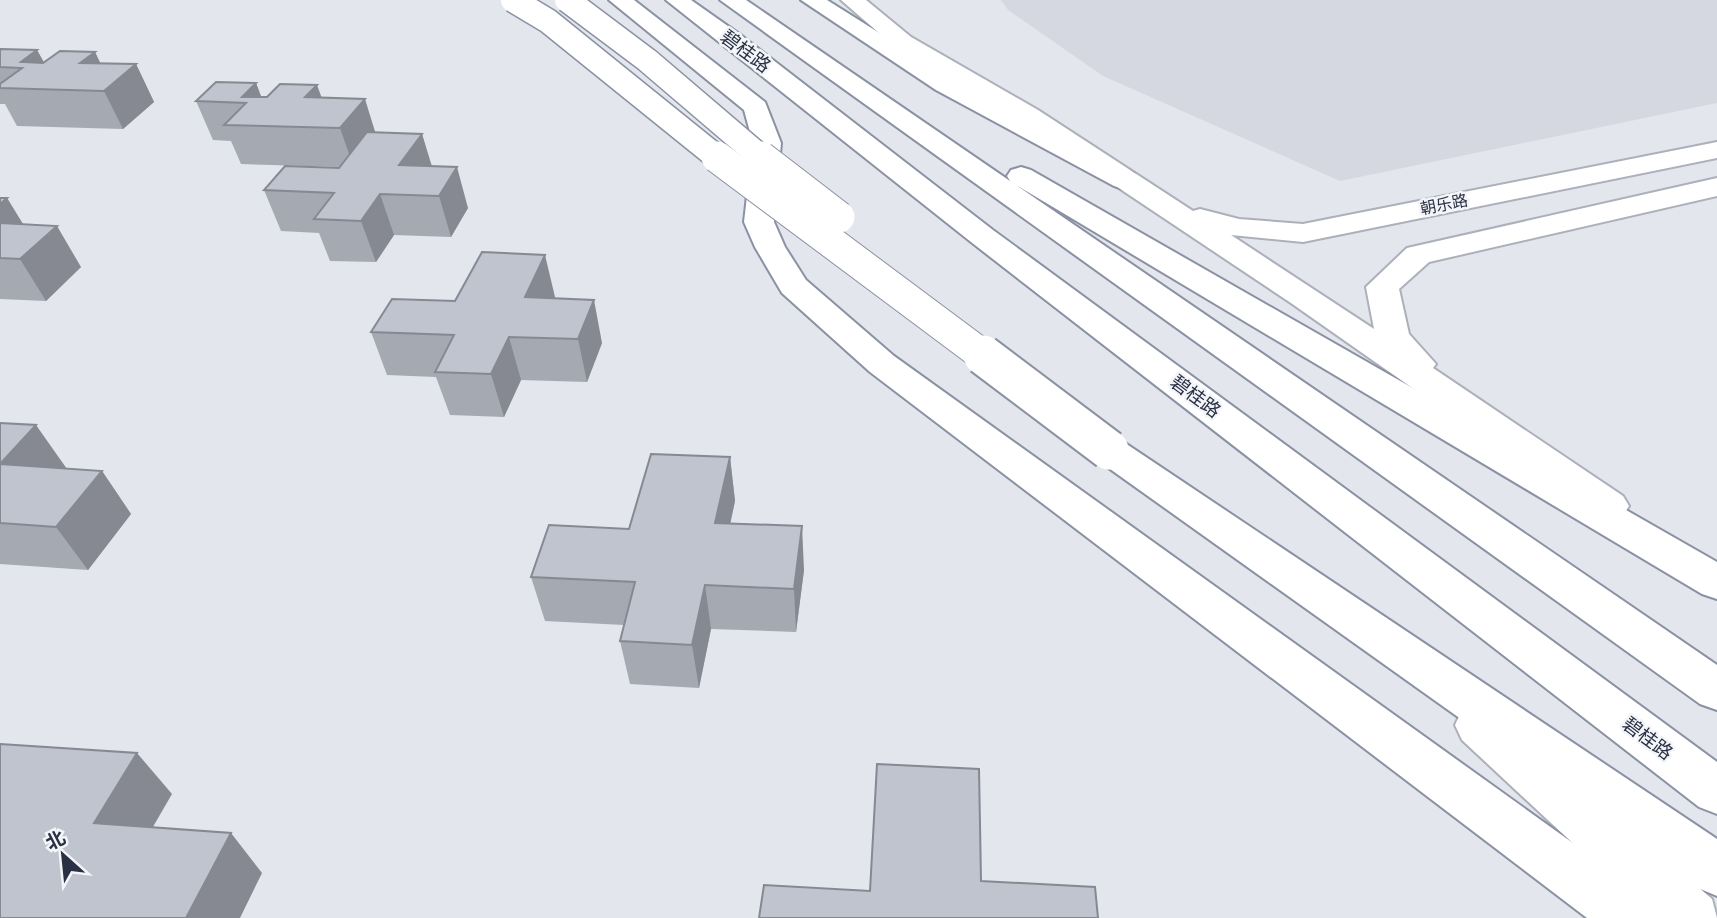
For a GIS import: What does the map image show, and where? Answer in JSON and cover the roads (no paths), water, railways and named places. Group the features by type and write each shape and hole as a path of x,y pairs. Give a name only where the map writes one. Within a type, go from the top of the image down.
{"main road":[{"path":"513,0 548,21 753,186 1115,443 1395,649 1717,870"},
{"path":"567,0 647,60 753,150 1115,443"},
{"path":"620,0 756,107 767,143 759,222 793,286 882,364 1632,918"},
{"name":"碧桂路","path":"677,0 734,41 993,244 1717,791"},
{"path":"731,0 1717,690"},
{"path":"769,0 1040,187"},
{"path":"812,0 945,85 1124,180"},
{"path":"852,0 903,42 1029,116 1435,384 1717,582"},
{"path":"852,84 1040,187 1717,582"},
{"name":"朝乐路","path":"1171,211 1239,228 1303,233 1717,150"},
{"path":"1435,384 1393,337 1382,287 1418,255 1717,187"},
{"path":"1465,200 1425,217 1432,227 1452,234 1514,233"},
{"path":"1395,649 1693,918"}]}
